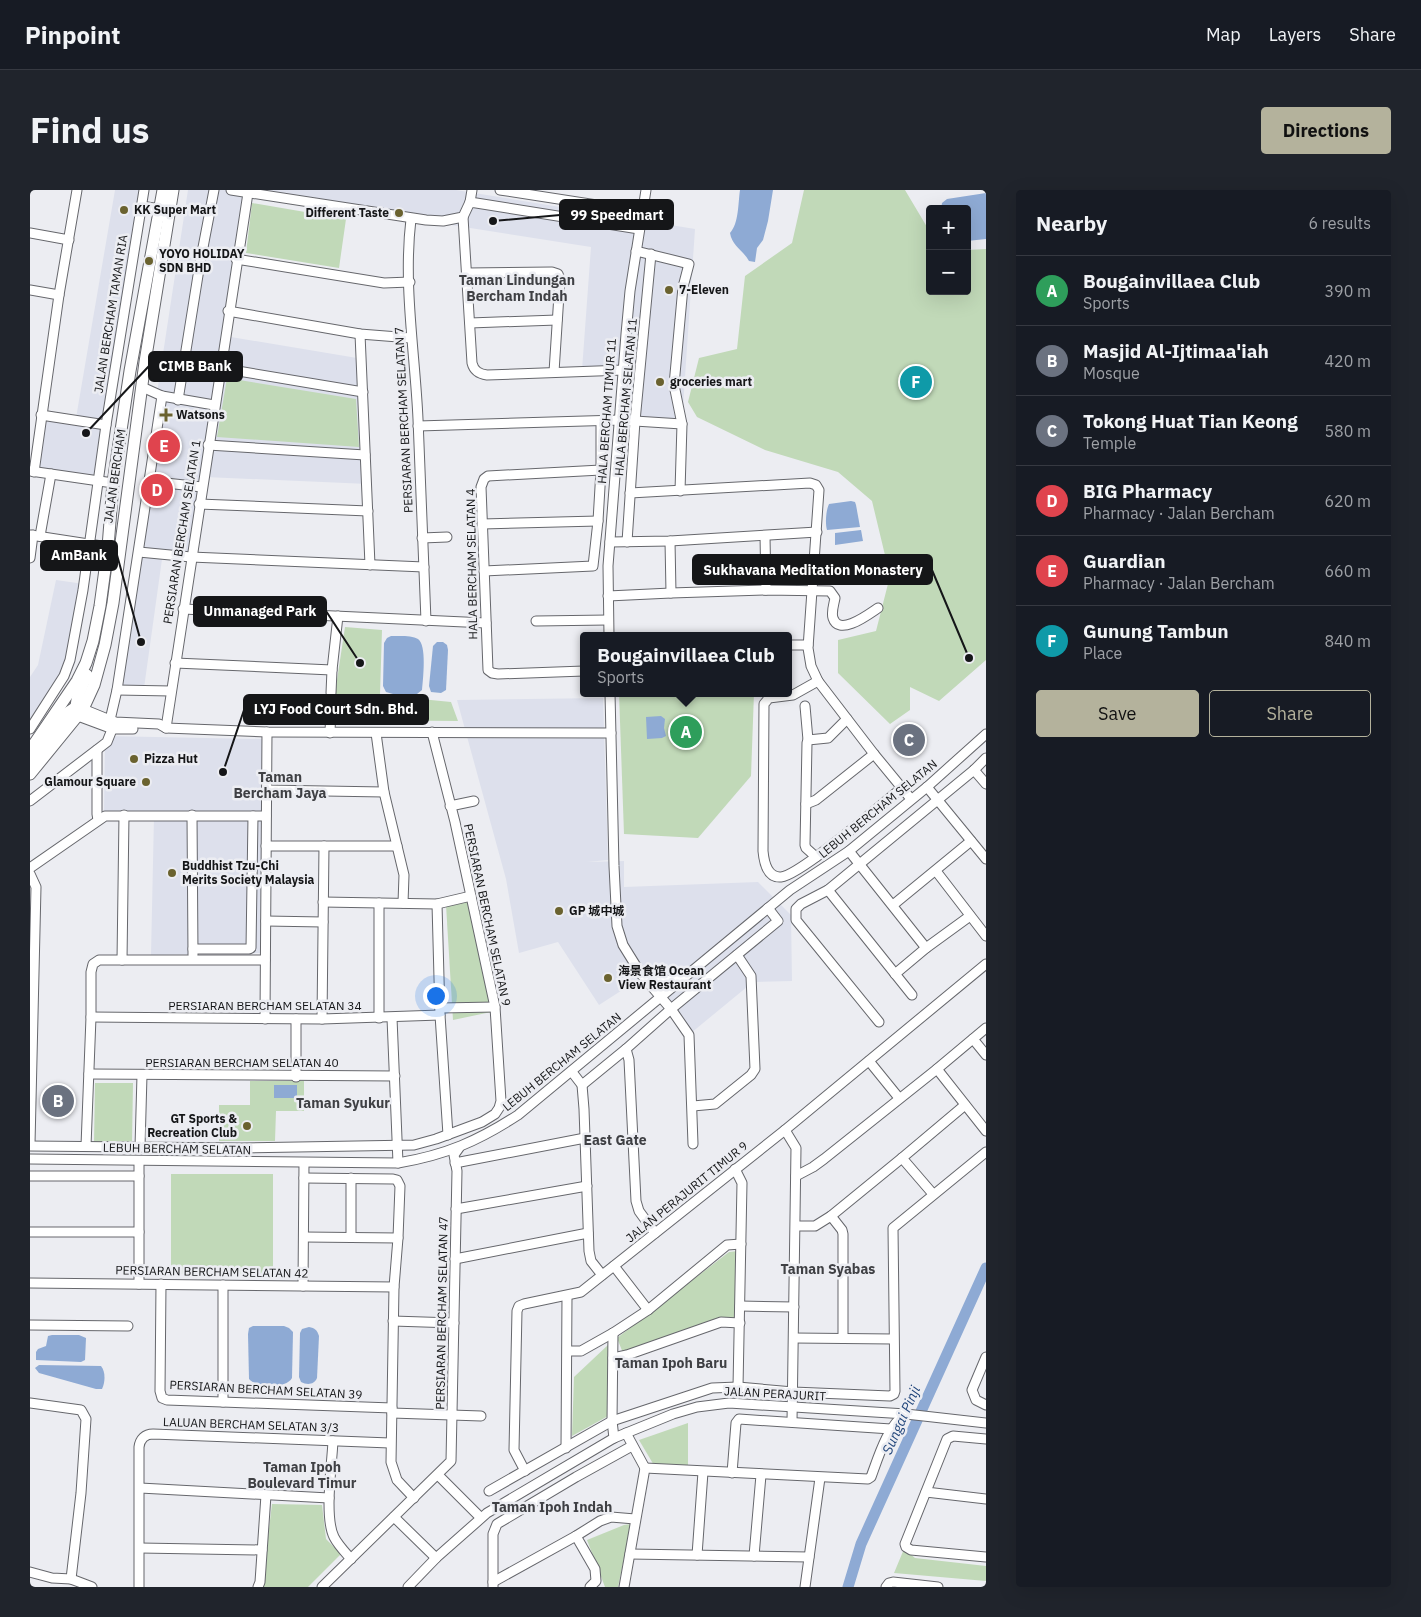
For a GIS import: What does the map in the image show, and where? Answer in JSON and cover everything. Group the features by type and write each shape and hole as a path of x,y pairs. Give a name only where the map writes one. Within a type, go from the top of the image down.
{"main road":[{"name":"JALAN BERCHAM","path":"30,774 79,711 94,685 105,645 113,603 113,484 130,371 163,190"},
{"name":"JALAN BERCHAM","path":"30,750 77,681 86,664 93,641 113,549 142,388 173,190"},
{"path":"141,315 143,329 136,375 137,383 142,388"},
{"path":"30,760 70,710 79,711 76,700 89,671 94,654 93,641"}],"street":[{"path":"77,190 32,471 113,484"},
{"name":"JALAN BERCHAM TAMAN RIA","path":"30,729 68,668 83,590 106,425 144,190"},
{"path":"178,400 214,190"},
{"path":"231,190 411,219 443,221 463,217"},
{"path":"472,190 470,202 463,217 472,362 479,373 487,375 624,370"},
{"path":"500,190 642,212"},
{"name":"HALA BERCHAM TIMUR 11","path":"609,632 608,566 619,420 628,315 646,190"},
{"name":"PERSIARAN BERCHAM SELATAN 1","path":"166,728 236,259 248,193"},
{"path":"470,202 639,229"},
{"path":"141,206 160,209"},
{"name":"PERSIARAN BERCHAM SELATAN 7","path":"411,219 408,244 411,338 418,426 426,621"},
{"path":"30,233 69,240"},
{"path":"636,251 689,264 684,287 674,385 682,424 680,491"},
{"name":"HALA BERCHAM SELATAN 11","path":"627,542 635,422 651,254"},
{"path":"236,259 384,283 410,282"},
{"path":"467,274 555,272 558,274 560,280 554,372"},
{"path":"30,290 59,295"},
{"path":"228,312 360,334 411,338"},
{"path":"470,323 557,320"},
{"path":"360,334 370,565"},
{"path":"220,368 363,392"},
{"path":"142,388 178,400 214,405"},
{"path":"30,801 110,739 162,396"},
{"path":"41,415 106,425"},
{"path":"418,426 619,420 682,424"},
{"path":"591,566 598,521 601,422"},
{"path":"208,446 365,455"},
{"name":"HALA BERCHAM SELATAN 4","path":"580,671 492,673 488,670 482,483 488,476 601,470"},
{"path":"30,558 51,474"},
{"path":"148,481 202,487"},
{"path":"630,494 810,483 816,485 819,490 817,532 808,645 811,666 818,682 846,720 911,799"},
{"path":"199,504 368,511"},
{"path":"482,524 598,521"},
{"path":"610,542 670,541 817,532"},
{"path":"35,535 113,549"},
{"path":"765,536 766,590"},
{"path":"422,538 448,537"},
{"path":"670,541 671,592"},
{"path":"139,552 191,557 424,567"},
{"path":"484,571 608,566"},
{"path":"608,596 671,592 830,591 834,598 832,615 834,621 838,625 844,626 857,621 878,608"},
{"path":"183,609 486,623"},
{"path":"331,693 338,616"},
{"path":"536,621 608,620"},
{"path":"792,645 808,645"},
{"path":"175,663 332,670"},
{"path":"792,694 818,682"},
{"path":"118,690 171,691"},
{"path":"610,697 616,915 623,945 641,974 671,1009 689,1035 693,1144"},
{"path":"775,697 769,698 764,704 764,858 768,871 782,877 789,874 816,857 903,787"},
{"path":"330,732 331,705"},
{"path":"805,706 808,740 805,845 816,857"},
{"path":"79,711 113,723 159,730 166,728 267,732 611,733"},
{"path":"808,740 828,738 846,720"},
{"path":"265,1019 267,732"},
{"name":"PERSIARAN BERCHAM SELATAN 9","path":"30,1145 241,1148 414,1146 482,1122 495,1114 500,1108 501,1101 495,1007 432,732"},
{"path":"376,733 384,792 404,875 403,903"},
{"name":"LEBUH BERCHAM SELATAN","path":"30,1159 398,1163 442,1154 459,1148 495,1130 518,1115 790,890 848,851 927,787 986,734"},
{"path":"97,750 98,820"},
{"path":"806,804 816,800 874,754"},
{"path":"879,1022 796,920 795,913 798,906 828,890 974,770 986,758"},
{"path":"974,770 986,784"},
{"path":"927,787 986,859"},
{"path":"266,790 384,792"},
{"path":"450,806 474,801"},
{"path":"122,960 124,814"},
{"path":"30,868 98,820 110,815 266,816"},
{"path":"192,815 193,960"},
{"path":"193,949 249,949 252,946 253,816"},
{"path":"893,904 971,841"},
{"path":"266,846 396,846"},
{"path":"322,1019 324,846"},
{"path":"848,851 893,904 926,948"},
{"path":"936,871 986,935"},
{"path":"30,874 36,887 32,965 30,1145"},
{"path":"828,890 912,995"},
{"path":"323,902 437,904 471,896"},
{"path":"379,903 379,1018"},
{"path":"437,904 440,1012 448,1135"},
{"path":"582,1085 778,921 768,908"},
{"path":"895,974 926,948 970,916"},
{"path":"252,930 266,926 323,922"},
{"path":"693,1106 715,1104 751,1076 755,1069 752,980 749,970 737,955"},
{"path":"86,1146 91,972 93,964 99,960 265,960"},
{"name":"JALAN PERAJURIT TIMUR 9","path":"525,1471 514,1450 518,1309 524,1304 581,1292 785,1130 986,964"},
{"path":"641,974 659,980 680,980"},
{"name":"PERSIARAN BERCHAM SELATAN 34","path":"91,1018 392,1018 495,1007"},
{"path":"392,1018 399,1146 398,1163"},
{"path":"296,1019 296,1077"},
{"path":"796,1176 824,1159 938,1069 986,1028"},
{"path":"973,1039 986,1055"},
{"path":"626,1049 629,1060 636,1201 639,1212 656,1233"},
{"path":"869,1061 899,1098"},
{"path":"938,1069 986,1132"},
{"path":"572,1072 582,1085 588,1233 591,1261 602,1275"},
{"name":"PERSIARAN BERCHAM SELATAN 40","path":"89,1074 296,1077 395,1076"},
{"path":"140,1147 142,1075"},
{"path":"796,1226 815,1226 831,1216 965,1105"},
{"path":"785,1130 796,1146 792,1422"},
{"path":"442,1154 450,1156 455,1162 584,1138"},
{"name":"PERSIARAN BERCHAM SELATAN 47","path":"322,1587 451,1461 457,1171 455,1152 459,1148"},
{"path":"489,1491 612,1422 712,1388 738,1386 792,1392 890,1396 894,1394 892,1230 895,1225 986,1152"},
{"path":"902,1158 933,1194"},
{"path":"139,1161 139,1284"},
{"path":"303,1286 304,1163"},
{"path":"735,1169 742,1183 738,1386"},
{"path":"30,1176 139,1176"},
{"path":"304,1178 394,1179 399,1183 390,1443 391,1462 397,1480 414,1498"},
{"path":"351,1178 351,1237"},
{"path":"456,1209 587,1186"},
{"path":"831,1216 844,1234 843,1338"},
{"path":"30,1232 139,1232"},
{"path":"455,1259 588,1233"},
{"path":"304,1236 398,1238"},
{"path":"568,1350 581,1351 613,1333 648,1310 727,1244 741,1244"},
{"path":"614,1266 648,1310"},
{"name":"PERSIARAN BERCHAM SELATAN 42","path":"30,1283 394,1287"},
{"name":"PERSIARAN BERCHAM SELATAN 39","path":"161,1284 160,1395 162,1398 167,1400 481,1416"},
{"path":"223,1285 223,1402"},
{"path":"566,1448 568,1296"},
{"path":"740,1306 794,1307"},
{"path":"393,1321 454,1323"},
{"path":"614,1358 721,1322 740,1323"},
{"path":"30,1325 128,1326"},
{"path":"613,1333 612,1422 614,1438"},
{"path":"794,1338 894,1340"},
{"path":"986,1357 972,1390 973,1395 980,1403 986,1405"},
{"path":"30,1403 81,1410 86,1419 81,1493 70,1579"},
{"name":"JALAN PERAJURIT","path":"412,1586 436,1558 480,1517 614,1438 673,1414 713,1404 729,1403 906,1414 986,1423"},
{"path":"645,1468 866,1480 870,1477 891,1429 898,1419 906,1414"},
{"path":"732,1473 737,1420 891,1429"},
{"path":"624,1587 645,1468 626,1433"},
{"name":"LALUAN BERCHAM SELATAN 3/3","path":"139,1587 140,1488 138,1447 141,1439 149,1434 390,1443"},
{"path":"986,1439 953,1436 948,1438 905,1541 906,1547 911,1550 986,1557"},
{"path":"333,1441 329,1498 333,1536 351,1559"},
{"path":"493,1584 494,1527 497,1524 632,1446"},
{"path":"697,1555 703,1472"},
{"path":"438,1475 480,1517"},
{"path":"754,1556 761,1475"},
{"path":"805,1587 820,1478"},
{"path":"140,1488 329,1498"},
{"path":"526,1490 534,1502"},
{"path":"926,1492 986,1499"},
{"path":"258,1587 260,1582 266,1495"},
{"path":"394,1517 436,1558"},
{"path":"493,1584 600,1521 611,1517 635,1519"},
{"path":"576,1536 595,1569 596,1581 590,1587"},
{"path":"140,1548 262,1550"},
{"path":"630,1554 809,1557"},
{"path":"30,1572 52,1578 70,1579 92,1587"},
{"path":"886,1587 891,1582 938,1587"}],"shaded area":[{"path":"115,190 146,190 101,479 34,468 43,414 76,418"},
{"path":"188,190 456,190 695,229 682,422 620,420 624,370 582,370 591,247 248,193 225,336 363,359 368,484 205,477 189,555 163,552 144,688 112,688"},
{"path":"56,580 84,584 70,659 30,729 30,677 38,665"},
{"path":"603,698 608,860 587,862 624,861 624,887 758,882 791,915 792,981 753,982 691,1033 641,978 599,1005 558,942 519,953 506,879 457,700"},
{"path":"105,736 262,739 260,953 151,955 154,816 104,814"}],"green space":[{"path":"804,190 905,190 926,225 926,295 971,295 971,250 986,249 986,660 939,701 910,687 910,710 890,724 838,673 838,640 876,631 890,576 872,501 838,472 765,450 697,417 688,402 699,358 737,349 745,276 792,243"},
{"path":"252,203 346,219 339,268 246,253"},
{"path":"227,378 356,399 359,447 217,437"},
{"path":"345,627 382,630 380,695 451,702 458,721 331,720"},
{"path":"619,697 754,697 751,776 698,838 624,834"},
{"path":"468,897 491,1012 453,1020 446,905"},
{"name":"GT Sports & Recreation Club","path":"250,1081 304,1081 304,1111 276,1111 275,1141 219,1141 219,1105 250,1105"},
{"path":"95,1083 133,1083 132,1143 94,1143"},
{"path":"171,1174 273,1174 273,1275 171,1274"},
{"path":"738,1251 738,1319 623,1353 617,1338 729,1252"},
{"path":"608,1345 610,1415 572,1436 574,1377"},
{"path":"688,1423 688,1466 655,1467 639,1440"},
{"path":"272,1504 322,1505 326,1539 341,1554 308,1587 262,1587"},
{"path":"631,1524 618,1587 605,1587 587,1540"},
{"path":"904,1549 915,1558 986,1566 986,1581 894,1573"}],"water":[{"path":"740,190 773,190 768,221 763,240 757,248 755,262 749,261 735,245 730,233 737,218"},
{"path":"986,193 986,239 971,241 971,205 942,205 947,199"},
{"path":"855,502 860,527 827,530 826,517 829,504"},
{"path":"861,530 863,541 835,545 835,533"},
{"path":"391,636 412,637 421,642 424,663 423,678 422,690 417,694 393,694 386,692 383,686 384,643"},
{"path":"437,642 443,642 447,645 448,650 446,690 441,693 431,692 429,686 433,646"},
{"path":"661,716 665,719 664,728 666,736 647,739 646,717"},
{"path":"274,1085 297,1085 297,1098 274,1098"},
{"path":"253,1326 284,1326 293,1332 292,1378 289,1382 278,1386 265,1386 249,1379 248,1334 249,1328"},
{"path":"309,1327 316,1330 319,1336 317,1378 314,1382 308,1384 301,1382 299,1377 300,1333 302,1329"},
{"path":"79,1335 86,1338 85,1360 81,1362 36,1360 36,1352 38,1349 46,1346 48,1336"},
{"path":"39,1365 101,1366 104,1374 103,1387 102,1389 96,1389 39,1373 35,1368"}],"waterway":[{"name":"Sungai Pinji","path":"848,1587 861,1544 986,1268"}],"place":[{"name":"KK Super Mart","path":"124,210"},
{"name":"Different Taste","path":"399,213"},
{"name":"99 Speedmart","path":"493,221"},
{"name":"YOYO HOLIDAY SDN BHD","path":"149,261"},
{"name":"7-Eleven","path":"669,290"},
{"name":"groceries mart","path":"660,382"},
{"name":"Gunung Tambun","path":"916,382"},
{"name":"Watsons","path":"166,415"},
{"name":"CIMB Bank","path":"86,433"},
{"name":"Guardian","path":"164,446"},
{"name":"BIG Pharmacy","path":"157,490"},
{"name":"AmBank","path":"141,642"},
{"name":"Sukhavana Meditation Monastery","path":"969,658"},
{"name":"Unmanaged Park","path":"360,663"},
{"name":"Bougainvillaea Club","path":"686,732"},
{"name":"Tokong Huat Tian Keong","path":"909,740"},
{"name":"Pizza Hut","path":"134,759"},
{"name":"LYJ Food Court Sdn. Bhd.","path":"223,772"},
{"name":"Glamour Square","path":"146,782"},
{"name":"Buddhist Tzu-Chi Merits Society Malaysia","path":"172,873"},
{"name":"GP 城中城","path":"559,911"},
{"name":"海景食馆 Ocean View Restaurant","path":"608,978"},
{"name":"Masjid Al-Ijtimaa'iah","path":"58,1101"},
{"name":"GT Sports & Recreation Club","path":"247,1126"}],"district":[{"name":"Taman Lindungan Bercham Indah","path":"517,288"},
{"name":"Taman Bercham Jaya","path":"280,786"},
{"name":"Taman Syukur","path":"343,1103"},
{"name":"East Gate","path":"615,1140"},
{"name":"Taman Syabas","path":"828,1269"},
{"name":"Taman Ipoh Baru","path":"671,1363"},
{"name":"Taman Ipoh Boulevard Timur","path":"302,1476"},
{"name":"Taman Ipoh Indah","path":"552,1507"}]}
